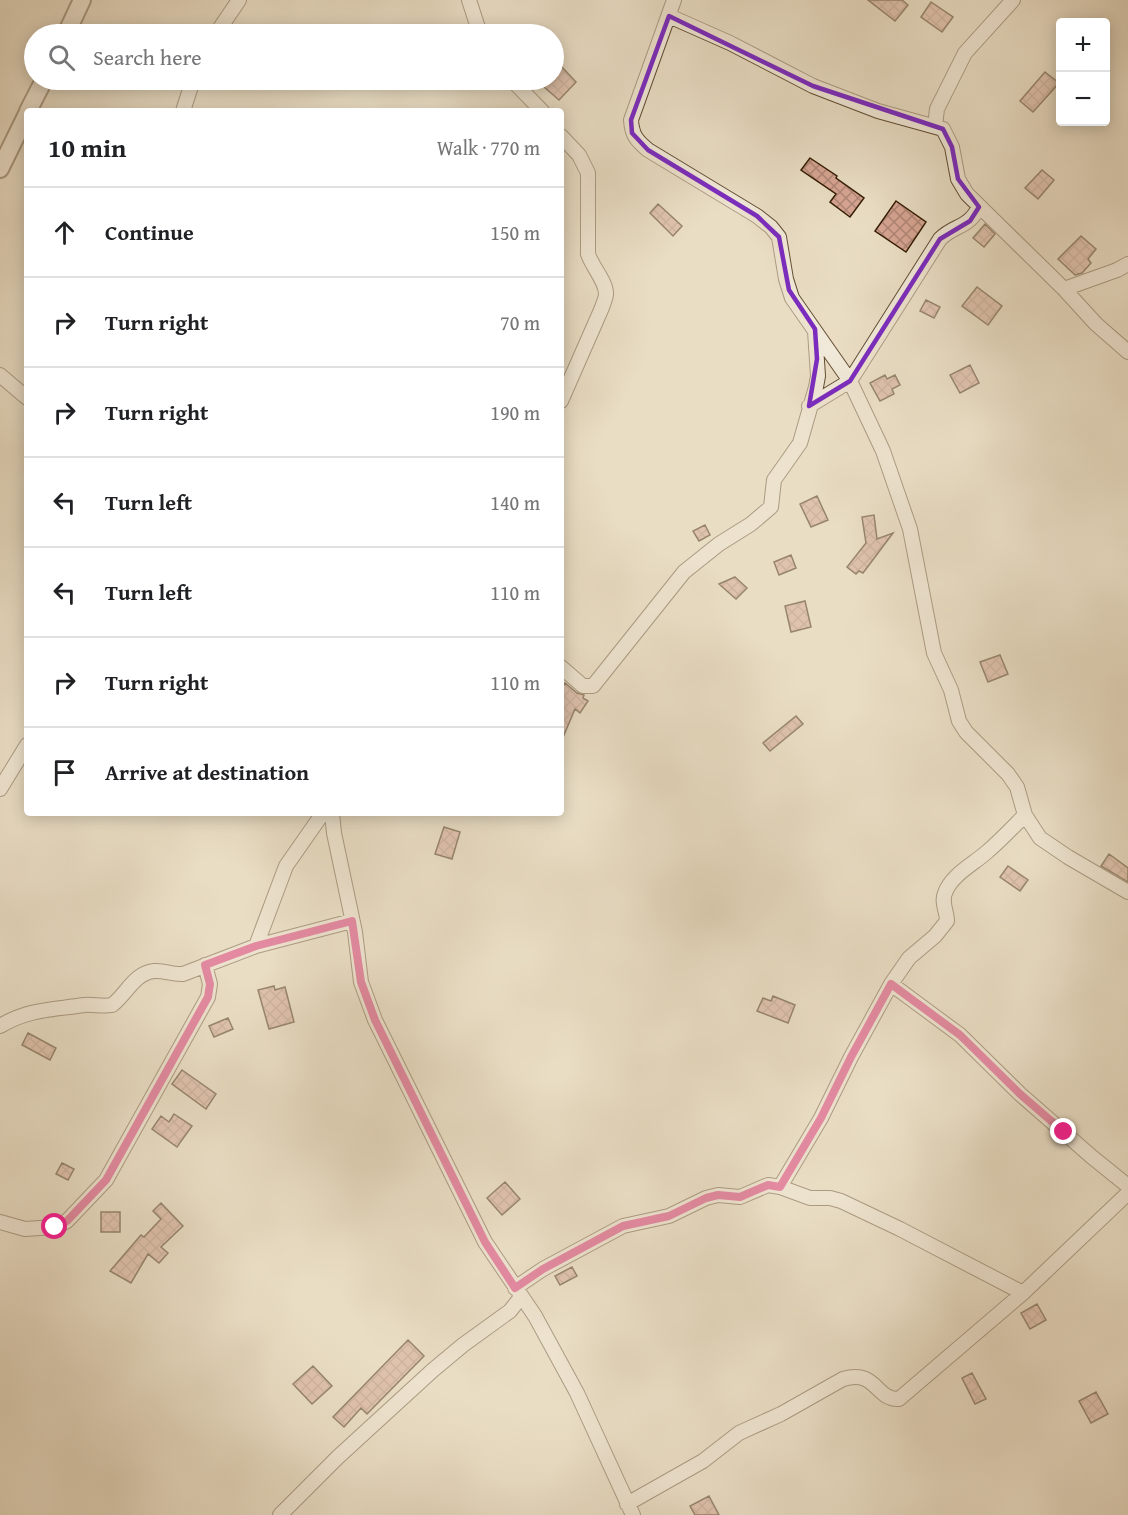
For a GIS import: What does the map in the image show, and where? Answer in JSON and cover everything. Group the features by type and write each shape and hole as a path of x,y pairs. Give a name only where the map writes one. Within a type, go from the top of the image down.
{"street":[{"path":"71,24 82,0"},
{"path":"223,24 239,0"},
{"path":"469,0 478,24"},
{"path":"674,0 631,120 632,132 636,140 648,150 700,180 771,227 781,242 789,290 850,381 883,451 910,529 934,654 951,690 959,721 966,732 1008,774 1017,787 1025,815 1036,832 1052,847 1128,892"},
{"path":"935,126 937,109 961,59 1013,0"},
{"path":"669,16 730,43 813,86 878,111 943,129 952,147 958,179 967,194 1065,290 1096,324 1128,352"},
{"path":"30,108 39,90"},
{"path":"184,108 190,90"},
{"path":"522,90 539,108"},
{"path":"0,169 24,120"},
{"path":"564,138 579,155 588,173 588,254 606,295 564,393"},
{"path":"809,406 850,381 940,239 947,232 970,221 979,207"},
{"path":"1065,290 1128,264"},
{"path":"564,670 583,686 592,686 684,572 719,544 768,512 773,502 774,480 800,443 818,376 815,329"},
{"path":"0,375 24,395"},
{"path":"0,789 24,750"},
{"path":"780,1187 821,1118 891,984 909,958 935,936 947,921 944,894 950,884 963,870 986,854 1025,815"},
{"path":"256,946 286,866 321,816"},
{"path":"332,816 361,982 375,1020 485,1242 535,1316 577,1393 630,1509 703,1461 739,1432 780,1414 843,1379 852,1376 862,1377 888,1397 898,1399 1023,1293 1128,1193"},
{"path":"0,1026 22,1014 33,1011 84,1005 112,1005 143,974 154,971 183,974 256,946 352,921"},
{"path":"0,1222 24,1228 55,1227 67,1221 106,1180 208,997 210,984 205,965"},
{"path":"891,984 960,1035 1020,1094 1128,1186"},
{"path":"280,1515 338,1457 433,1370 510,1311 518,1293 543,1269 623,1226 669,1216 706,1198 718,1195 740,1197 768,1185 810,1198 830,1198 841,1201 1023,1293"}],"highlighted area":[{"path":"669,16 813,86 943,129 952,147 958,179 979,207 970,221 940,239 850,381 809,406 817,359 815,329 789,290 779,237 757,216 648,150 632,133 631,120"}],"building":[{"path":"868,0 902,0 908,5 895,21"},
{"path":"931,2 953,17 942,32 921,17"},
{"path":"564,69 576,82 559,100 548,90 564,90"},
{"path":"1045,72 1056,81 1056,86 1033,112 1020,101"},
{"path":"810,158 864,198 850,217 830,202 836,194 801,170"},
{"path":"1042,170 1054,180 1038,199 1025,188"},
{"path":"896,201 926,222 906,252 875,231"},
{"path":"658,204 682,226 673,236 650,213"},
{"path":"985,224 995,234 984,247 973,238"},
{"path":"1081,236 1096,249 1088,259 1091,263 1082,273 1075,275 1058,259"},
{"path":"977,287 1002,306 988,325 962,306"},
{"path":"926,300 940,307 934,318 920,311"},
{"path":"970,365 979,383 960,393 950,375"},
{"path":"885,375 887,379 895,375 900,385 892,389 894,394 880,401 870,383"},
{"path":"817,496 828,520 811,527 800,504"},
{"path":"874,515 877,539 893,533 863,573 859,571 856,574 847,567 866,543 862,517"},
{"path":"705,525 710,535 699,541 693,531"},
{"path":"791,555 796,568 779,575 774,562"},
{"path":"735,577 747,588 736,599 719,584"},
{"path":"805,601 811,627 791,632 785,606"},
{"path":"1000,655 1008,674 988,682 980,662"},
{"path":"564,684 584,695 583,698 588,701 580,713 575,709 564,735"},
{"path":"796,716 803,724 770,751 763,743"},
{"path":"444,827 460,832 452,859 435,854"},
{"path":"1109,854 1128,868 1128,882 1101,866"},
{"path":"1008,866 1028,880 1020,891 1000,877"},
{"path":"274,986 275,990 285,987 294,1022 269,1029 258,990"},
{"path":"773,996 795,1005 788,1023 757,1011 763,998 771,1001"},
{"path":"228,1018 233,1029 214,1037 209,1026"},
{"path":"28,1033 56,1048 50,1060 22,1045"},
{"path":"182,1070 216,1094 206,1109 172,1084"},
{"path":"174,1114 192,1126 177,1147 152,1129 161,1116 169,1122"},
{"path":"62,1163 74,1169 68,1180 56,1174"},
{"path":"505,1182 520,1199 502,1215 487,1198"},
{"path":"161,1203 183,1226 161,1247 168,1253 159,1263 148,1254 131,1283 110,1271 141,1235 144,1237 161,1219 153,1211"},
{"path":"101,1212 120,1212 120,1232 101,1232"},
{"path":"572,1267 577,1276 560,1285 555,1276"},
{"path":"1037,1304 1046,1320 1030,1329 1021,1313"},
{"path":"408,1340 424,1356 367,1414 361,1408 344,1427 333,1417"},
{"path":"313,1366 332,1386 312,1404 293,1384"},
{"path":"972,1373 986,1399 975,1404 962,1378"},
{"path":"1096,1392 1108,1414 1091,1423 1079,1401"},
{"path":"709,1496 719,1515 695,1515 690,1506"}],"route":[{"path":"55,1227 67,1221 106,1180 208,997 210,984 205,965 256,946 352,921 361,982 375,1020 485,1242 515,1288 543,1269 623,1226 669,1216 706,1198 718,1195 740,1197 768,1185 780,1187 821,1118 891,984 960,1035 1020,1094 1064,1132"}]}
